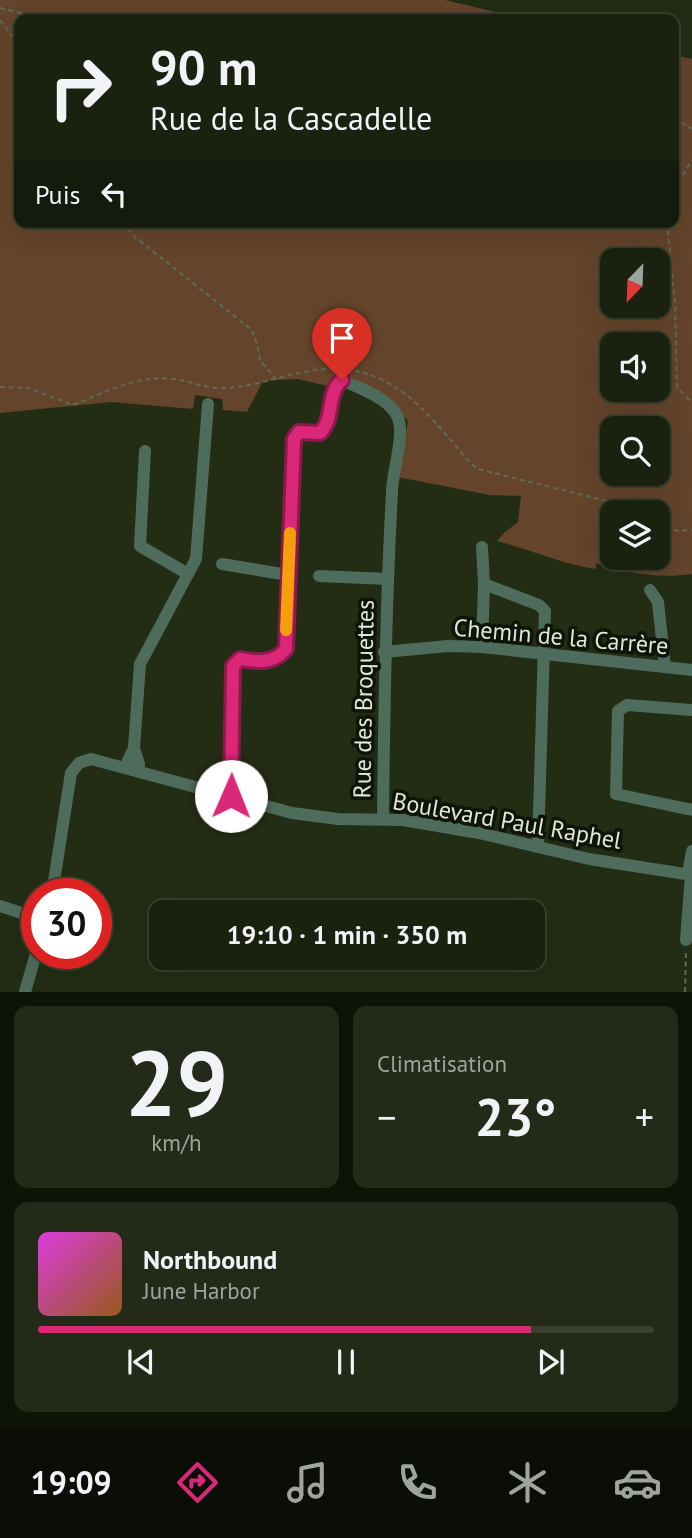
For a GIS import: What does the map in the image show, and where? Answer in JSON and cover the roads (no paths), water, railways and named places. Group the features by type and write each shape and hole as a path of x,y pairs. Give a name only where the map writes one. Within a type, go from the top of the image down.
{"street":[{"name":"Rue des Broquettes","path":"288,575 294,439 299,432 320,433 326,427 335,386 342,380 386,402 397,415 400,426 392,479 387,579 383,819"},
{"path":"132,769 140,664 196,559 208,404"},
{"path":"145,452 140,546 187,574"},
{"path":"482,547 482,646"},
{"path":"222,564 288,575 286,649 279,657 268,661 240,659 233,666 231,796"},
{"name":"Rue des Broquettes","path":"319,576 387,579"},
{"path":"484,584 539,605 545,611 538,847"},
{"path":"650,590 658,601 665,667"},
{"name":"Chemin de la Carrère","path":"384,652 482,646 692,670"},
{"path":"692,710 627,705 618,711 615,794 692,810"},
{"name":"Boulevard Paul Raphel","path":"55,878 73,769 79,763 91,759 292,813 338,819 383,819 431,824 589,859 690,874"},
{"path":"687,940 692,850"},
{"path":"0,906 21,913"},
{"path":"27,992 32,969"}]}
